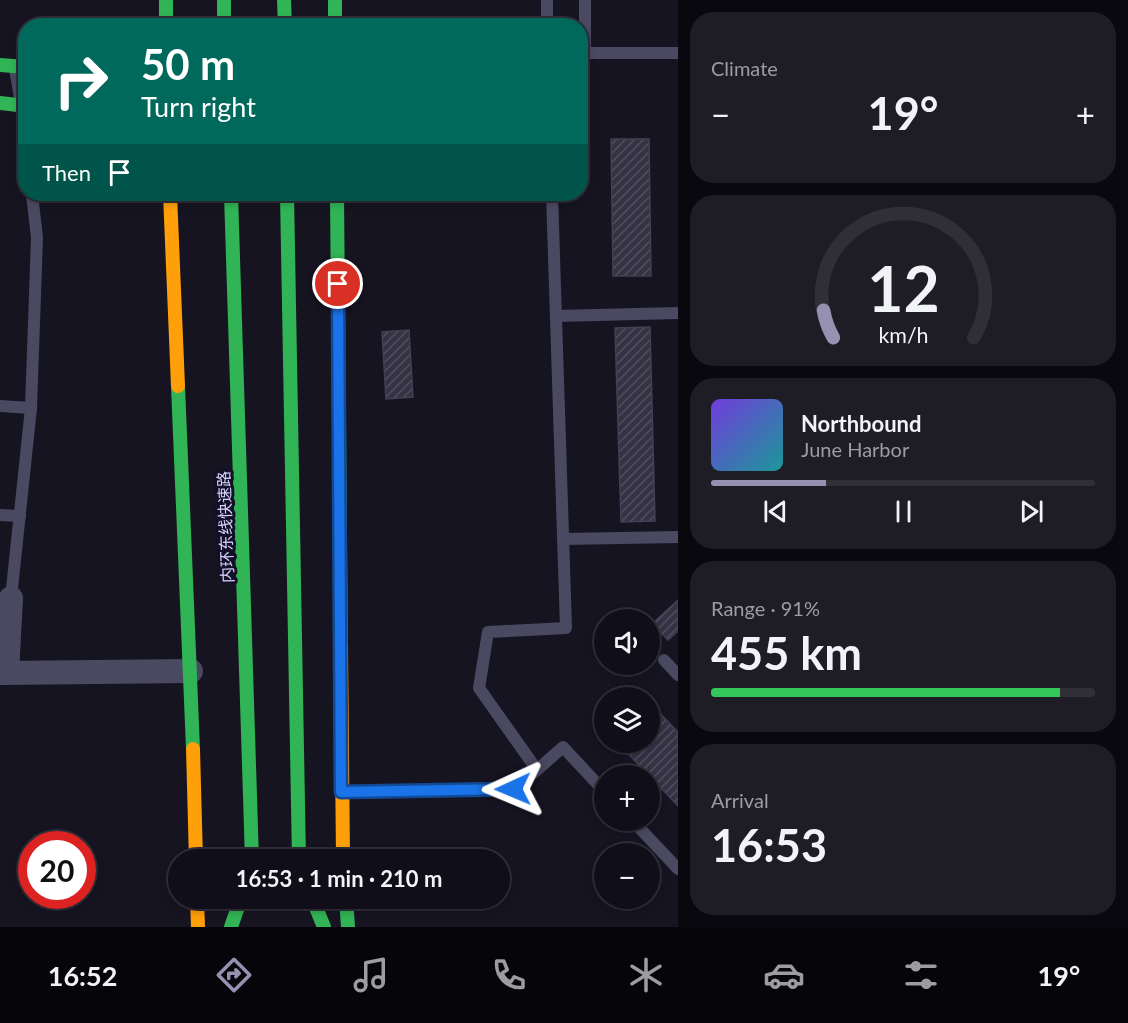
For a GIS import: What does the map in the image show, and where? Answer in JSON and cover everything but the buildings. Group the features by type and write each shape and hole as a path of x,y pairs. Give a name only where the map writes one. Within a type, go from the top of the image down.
{"main road":[{"path":"166,0 166,18"},
{"path":"222,18 224,0"},
{"path":"284,0 285,18"},
{"path":"335,0 335,18"},
{"path":"0,103 18,105"},
{"path":"170,201 191,670 196,849"},
{"name":"内环东线快速路","path":"230,201 252,849"},
{"path":"287,201 299,849"},
{"path":"337,201 343,849"},
{"path":"197,909 198,927"},
{"path":"231,927 237,909"},
{"path":"317,909 324,927"},
{"path":"347,909 348,927"}],"street":[{"path":"5,598 3,673 191,670"}],"lane":[{"path":"547,0 547,18"},
{"path":"584,18 585,0"},
{"path":"588,53 678,53"},
{"path":"13,66 18,84"},
{"path":"5,598 20,516 32,408 37,238 33,201"},
{"path":"537,770 479,688 488,632 566,628 552,201"},
{"path":"556,316 678,313"},
{"path":"0,406 32,408"},
{"path":"0,515 20,516"},
{"path":"563,539 678,537"},
{"path":"664,660 678,675"},
{"path":"341,792 513,789 563,747 594,780"},
{"path":"642,831 678,869"}],"traffic: fast":[{"path":"166,0 166,18"},
{"path":"224,0 224,18"},
{"path":"284,0 285,18"},
{"path":"335,0 335,18"},
{"path":"0,65 18,66"},
{"path":"0,103 18,105"},
{"path":"231,201 252,849"},
{"path":"287,201 299,849"},
{"path":"337,201 341,648"},
{"path":"178,386 193,749"},
{"path":"231,927 237,909"},
{"path":"317,909 324,927"},
{"path":"347,909 348,927"}],"traffic: slow":[{"path":"170,201 178,386"},
{"path":"341,648 343,849"},
{"path":"193,749 196,849"},
{"path":"197,909 198,927"}],"route":[{"path":"338,284 341,792 513,789"}]}
